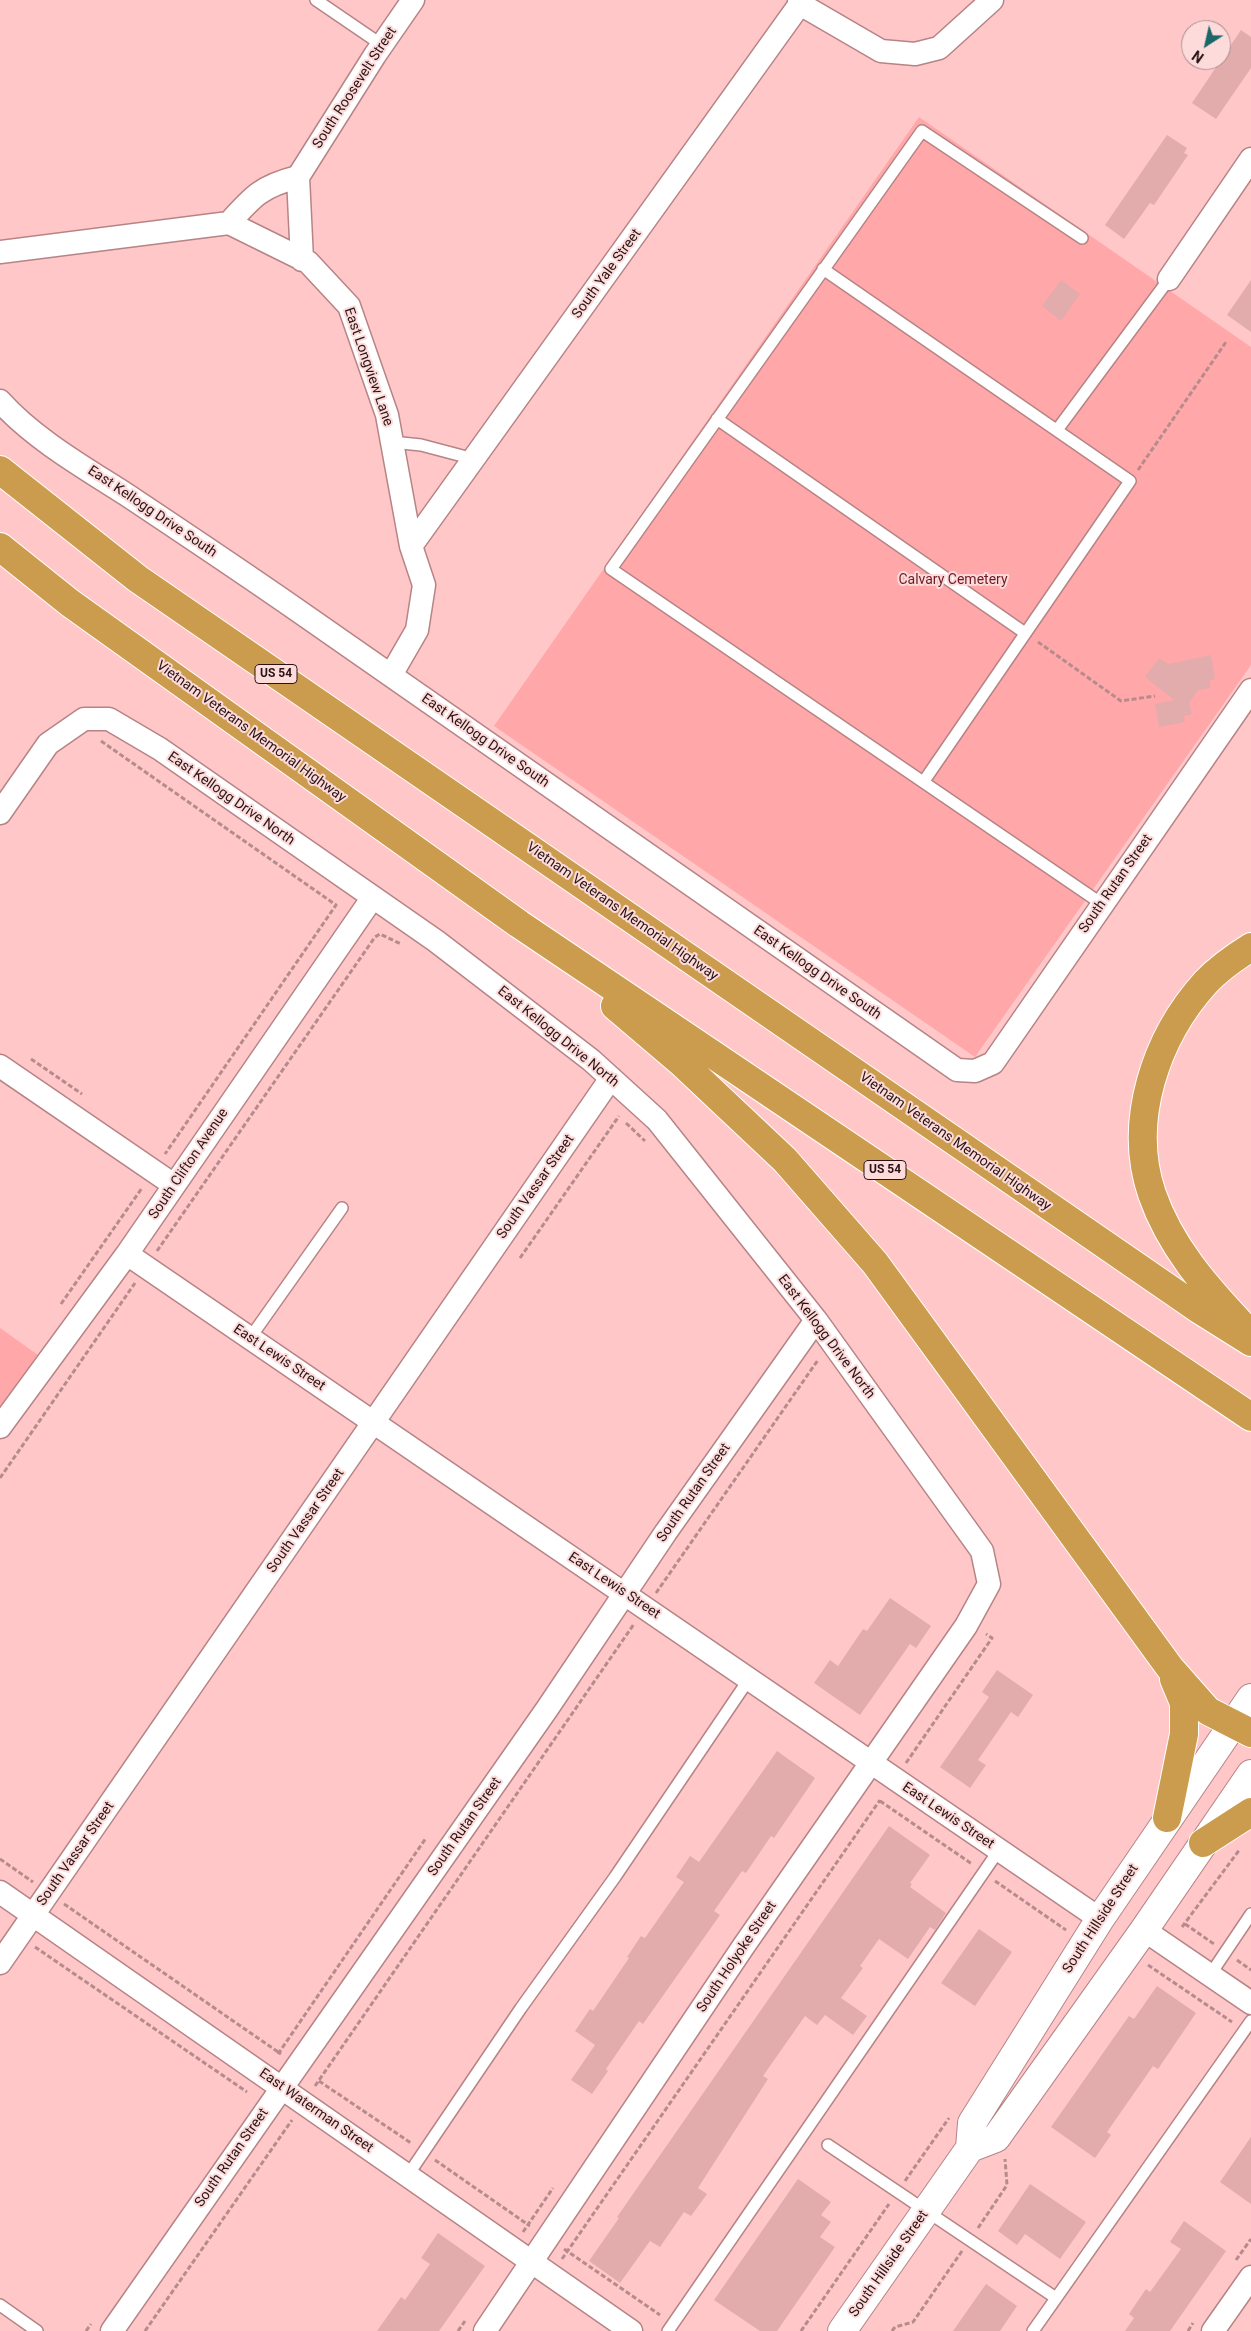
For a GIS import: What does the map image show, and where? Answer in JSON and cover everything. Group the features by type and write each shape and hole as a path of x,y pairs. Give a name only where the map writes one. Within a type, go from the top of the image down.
{"highway":[{"name":"Vietnam Veterans Memorial Highway","path":"0,470 138,579 1184,1299 1251,1342"},
{"name":"Vietnam Veterans Memorial Highway","path":"0,548 70,603 520,924 1251,1417"},
{"path":"520,924 682,1064 785,1160 875,1263 1170,1668 1208,1711 1242,1728"},
{"path":"1251,947 1230,961 1207,981 1187,1004 1173,1027 1153,1073 1143,1128 1145,1159 1152,1194 1168,1229 1184,1258 1206,1287 1251,1336"},
{"path":"1167,1818 1184,1734 1184,1703 1170,1668"},
{"path":"1203,1843 1251,1812"}],"main road":[{"name":"South Hillside Street","path":"842,2331 970,2148 972,2123 1100,1919 1167,1818 1242,1728 1251,1698"},
{"path":"970,2148 996,2138 1144,1930 1251,1774"}],"street":[{"path":"799,2 881,51 915,54 939,48 992,0"},
{"name":"South Roosevelt Street","path":"298,177 410,1"},
{"name":"South Yale Street","path":"411,546 799,2"},
{"path":"1169,279 1251,160"},
{"path":"0,252 229,223 250,199 272,184 298,177 302,260"},
{"name":"East Longview Lane","path":"229,223 308,262 349,306 387,416 411,546 424,585 417,630 391,674"},
{"name":"East Kellogg Drive South","path":"0,401 18,419 84,467 391,674 957,1070 975,1071"},
{"name":"South Rutan Street","path":"975,1071 993,1063 1251,690"},
{"name":"East Kellogg Drive North","path":"0,813 48,744 84,719 109,719 160,749 436,941 591,1060 605,1087 657,1120 816,1320 982,1552 989,1584"},
{"name":"South Clifton Avenue","path":"0,1427 127,1254 373,897"},
{"path":"0,1066 174,1185"},
{"name":"South Vassar Street","path":"0,1963 605,1087"},
{"name":"East Lewis Street","path":"127,1254 1100,1919"},
{"name":"South Rutan Street","path":"112,2331 547,1710 625,1594 816,1320"},
{"name":"South Holyoke Street","path":"485,2331 541,2267 548,2238 743,1947 966,1626 989,1584"},
{"name":"East Waterman Street","path":"0,1892 631,2331"},
{"path":"1144,1930 1251,2003"},
{"path":"1213,2331 1251,2277"}],"lane":[{"path":"316,0 382,45"},
{"path":"1082,238 922,131 611,569 1102,904"},
{"path":"823,269 1130,481 924,781"},
{"path":"1057,430 1169,279"},
{"path":"717,419 1025,633"},
{"path":"392,442 421,445 474,460"},
{"path":"250,1338 342,1208"},
{"path":"408,2175 521,2008 615,1877 749,1679"},
{"path":"670,2327 999,1850"},
{"path":"1210,1975 1251,1914"},
{"path":"1033,2331 1248,2026"},
{"path":"828,2145 1056,2298"},
{"path":"0,2305 37,2331"}],"path":[{"path":"1130,481 1226,342"},
{"path":"1025,633 1121,701 1155,696"},
{"path":"57,1311 336,905 102,742 100,737"},
{"path":"0,1478 375,937 380,934 404,945"},
{"path":"605,1087 619,1116 646,1142"},
{"path":"520,1258 619,1116"},
{"path":"803,1339 823,1367"},
{"path":"145,2331 818,1360"},
{"path":"902,1768 992,1638 983,1632"},
{"path":"541,2267 568,2251 883,1796"},
{"path":"880,1801 1066,1930 1061,1938"},
{"path":"1182,1927 1241,1847"},
{"path":"0,1859 319,2081 568,2251 670,2327"},
{"path":"1146,1964 1248,2026"},
{"path":"801,2331 952,2113"}],"green space":[{"name":"Calvary Cemetery","path":"919,117 1251,347 1251,665 975,1057 494,726"},
{"path":"0,1328 38,1355 0,1412"}],"building":[{"path":"1241,30 1251,37 1251,68 1216,119 1192,103 1214,70 1231,70 1231,45"},
{"path":"1167,135 1187,148 1184,153 1188,155 1154,205 1150,203 1124,239 1105,225"},
{"path":"1061,280 1080,294 1061,321 1042,306"},
{"path":"1251,280 1251,332 1227,315"},
{"path":"1211,655 1215,679 1210,680 1210,688 1198,690 1189,703 1192,714 1184,716 1185,722 1159,727 1155,704 1174,700 1145,677 1159,658 1168,664"},
{"path":"890,1598 931,1626 916,1648 910,1644 860,1715 814,1683 830,1660 838,1666 863,1629 867,1631"},
{"path":"997,1670 1033,1695 1018,1717 1011,1712 978,1760 986,1765 970,1788 940,1767 989,1697 982,1692"},
{"path":"777,1751 815,1778 774,1838 771,1836 746,1873 742,1871 714,1911 720,1915 643,2024 639,2021 606,2069 608,2071 592,2094 571,2080 595,2045 575,2031 590,2009 593,2011 629,1958 627,1957 641,1936 645,1938 684,1882 676,1877 690,1856 699,1862"},
{"path":"889,1826 930,1855 910,1883 912,1884 910,1887 946,1913 935,1930 930,1927 908,1959 879,1939 860,1966 863,1968 841,1998 867,2016 853,2035 825,2015 817,2025 805,2016 763,2076 768,2079 698,2188 707,2194 691,2216 684,2212 660,2247 650,2241 620,2283 589,2261 619,2218 617,2217"},
{"path":"979,1929 1012,1952 975,2006 941,1983"},
{"path":"1157,1986 1196,2013 1158,2069 1153,2066 1107,2132 1111,2135 1095,2158 1051,2127 1129,2016 1134,2019"},
{"path":"1251,2137 1251,2204 1220,2182"},
{"path":"798,2179 831,2202 821,2215 831,2222 820,2237 835,2247 777,2331 760,2331 714,2300"},
{"path":"1030,2184 1086,2222 1060,2259 1025,2234 1017,2245 998,2231"},
{"path":"1184,2221 1226,2251 1170,2331 1125,2331 1134,2318 1129,2314 1146,2289 1150,2292 1181,2249 1170,2242"},
{"path":"438,2233 485,2266 439,2331 377,2331 401,2297 405,2300 430,2264 421,2258"},
{"path":"986,2284 1017,2306 1000,2331 953,2331"}]}
